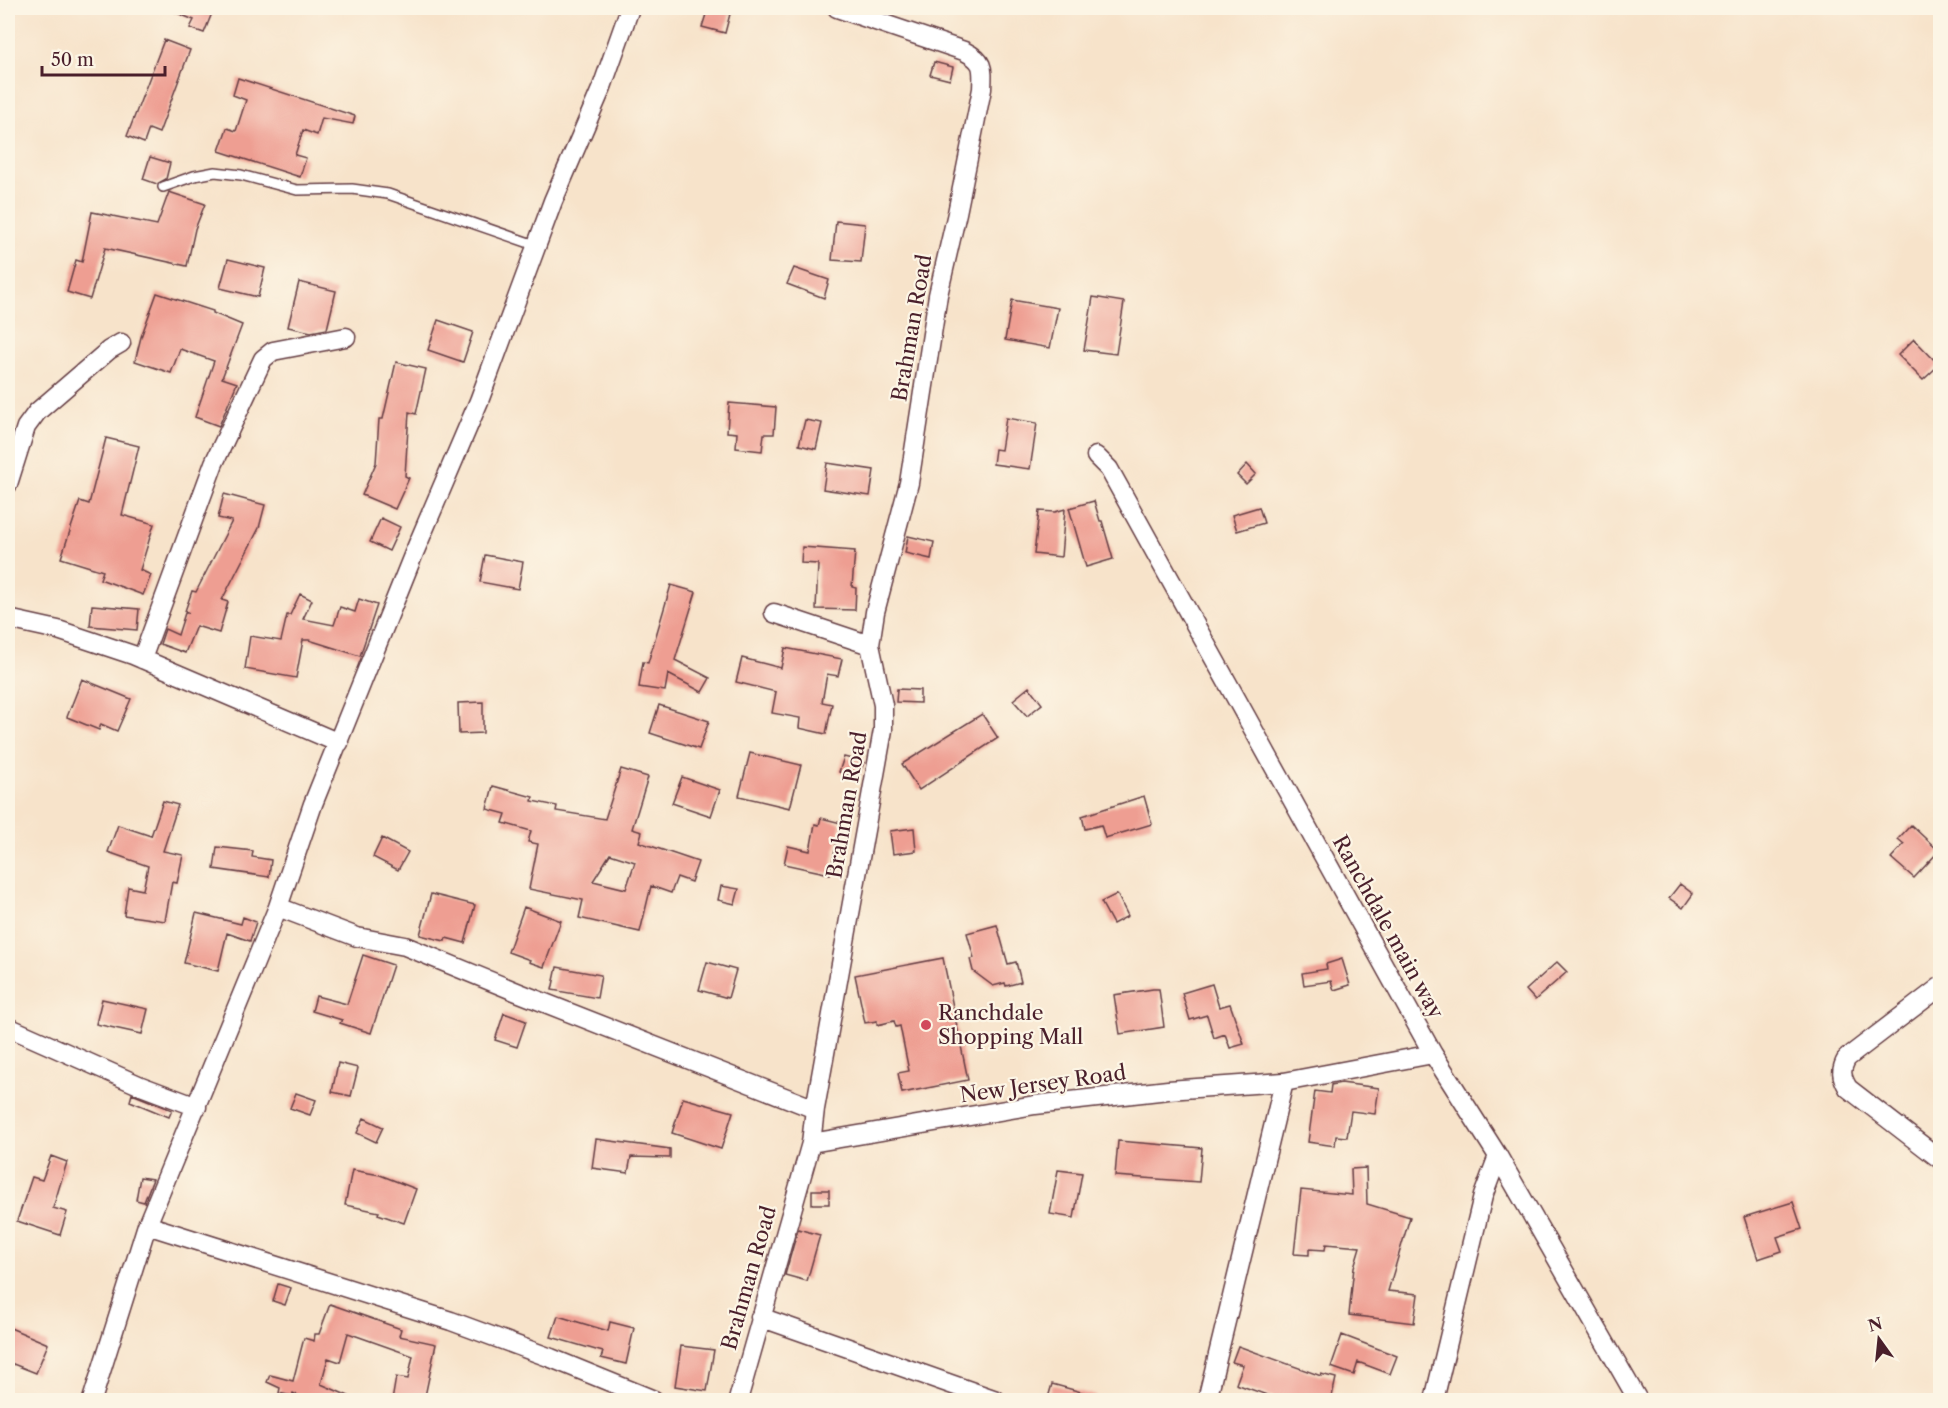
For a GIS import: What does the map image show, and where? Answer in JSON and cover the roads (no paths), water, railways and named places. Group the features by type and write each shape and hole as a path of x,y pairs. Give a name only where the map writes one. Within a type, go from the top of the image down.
{"street":[{"path":"92,1401 147,1225 278,908 313,804 414,553 479,401 553,201 602,87 630,8"},
{"name":"Brahman Road","path":"738,1401 811,1143 815,1109 883,730 883,705 870,645 875,612 909,483 938,295 982,88 983,68 976,57 837,8"},
{"path":"142,659 214,463 263,359 273,351 346,337"},
{"path":"8,484 26,427 37,412 109,350 121,343"},
{"name":"Ranchdale main way","path":"1103,462 1433,1054 1498,1156 1638,1401"},
{"path":"774,613 870,645"},
{"path":"8,619 58,630 142,659 339,742"},
{"path":"278,908 357,937 405,946 815,1109"},
{"path":"1941,987 1847,1058 1841,1068 1842,1078 1848,1088 1941,1159"},
{"path":"8,1027 141,1086 197,1107"},
{"name":"New Jersey Road","path":"811,1143 1035,1105 1167,1090 1284,1082 1433,1054"},
{"path":"1207,1401 1284,1082"},
{"path":"1434,1401 1482,1196 1498,1156"},
{"path":"147,1225 451,1321 551,1358 654,1401"},
{"path":"760,1317 996,1401"}],"lane":[{"path":"162,187 194,176 215,172 241,175 297,190 352,189 388,194 538,246"}],"place":[{"name":"Ranchdale Shopping Mall","path":"926,1025"}]}
